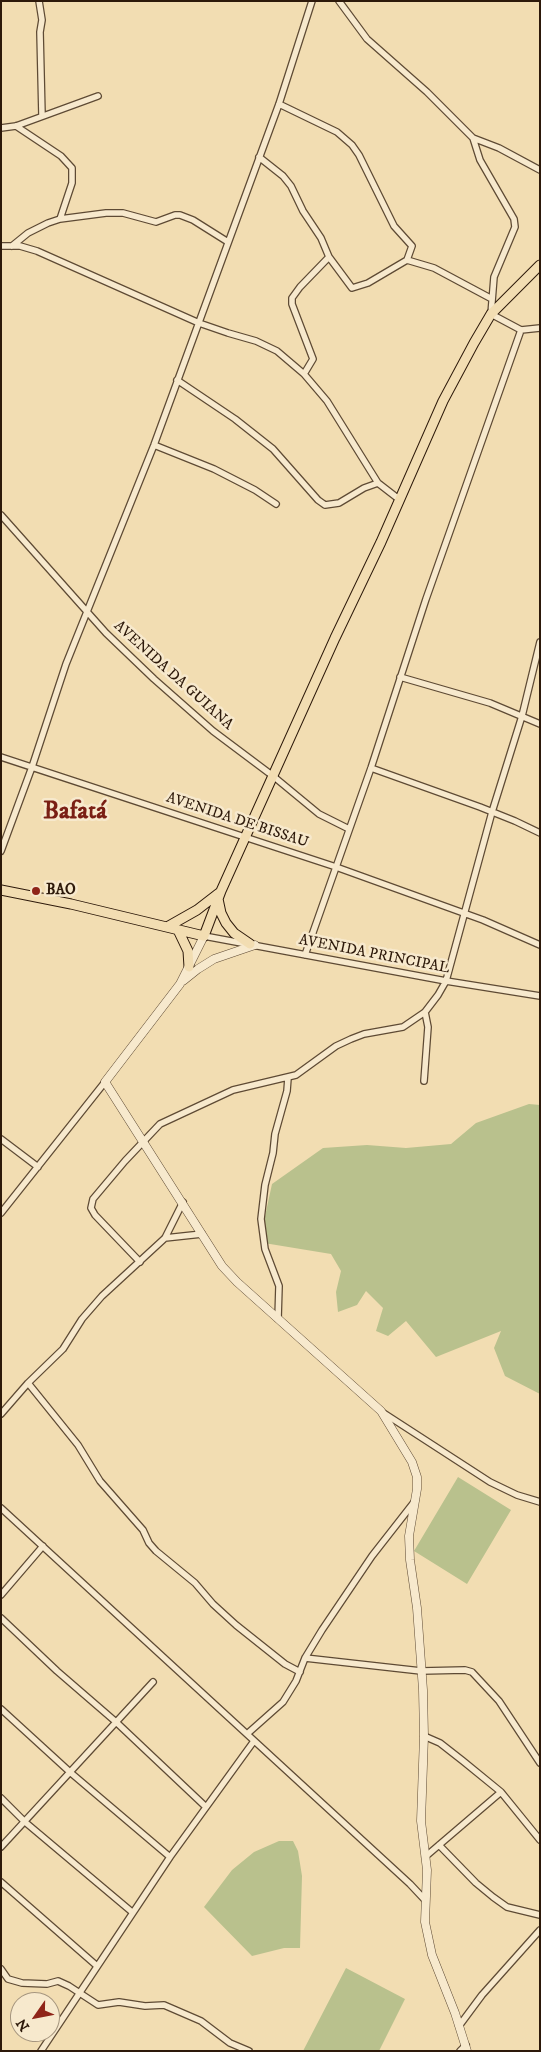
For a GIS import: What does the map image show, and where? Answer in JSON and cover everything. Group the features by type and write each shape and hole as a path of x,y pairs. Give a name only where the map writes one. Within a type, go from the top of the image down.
{"main road":[{"path":"1,890 88,907 204,936 219,895 335,638 400,500 443,401 491,314 540,265"},
{"path":"167,928 219,895"},
{"path":"219,895 221,913 226,923 234,932 252,945"},
{"path":"178,930 188,951 189,967"}],"street":[{"path":"39,1 42,20 40,32 42,116"},
{"path":"1,851 32,767 66,664 154,445 199,323 279,104 312,1"},
{"path":"340,1 367,39 428,92 473,138 500,148 540,170"},
{"path":"1,128 16,126 98,96"},
{"path":"259,158 282,176 291,186 303,211 321,238 329,257 352,288 368,283 407,260 412,246 394,226 359,154 352,145 337,132 279,104"},
{"path":"16,126 61,156 72,168 72,183 60,219"},
{"path":"473,138 480,160 514,219 515,227 494,277 491,314 521,330 540,328"},
{"path":"12,246 36,228 60,219 106,213 123,213 156,222 180,215 193,220 228,242"},
{"path":"1,246 12,246 37,251 199,323 267,345 277,351 304,374 341,421 378,483 400,500"},
{"path":"304,374 313,359 292,304 292,298 329,257"},
{"path":"407,260 434,268 492,300"},
{"path":"306,955 371,768 435,573 521,330"},
{"path":"177,380 235,419 274,449 318,500 325,505 339,503 364,488 378,483"},
{"path":"154,445 214,469 255,490 276,504"},
{"name":"AVENIDA DA GUIANA","path":"1,515 133,659 213,731 273,776 319,814 349,829"},
{"path":"140,1262 95,1215 91,1208 93,1199 160,1124 213,1098 251,1085 296,1076 336,1046 350,1039 364,1034 403,1027 425,1012 438,995 446,981 492,812 522,716 540,642"},
{"path":"400,677 490,704 540,724"},
{"name":"AVENIDA DE BISSAU","path":"1,757 336,867 464,914 540,945"},
{"path":"371,768 492,812 540,833"},
{"path":"1,1213 180,984 204,936"},
{"name":"AVENIDA PRINCIPAL","path":"204,936 446,981 540,996"},
{"path":"180,984 214,959 252,945"},
{"path":"424,1081 428,1027 425,1012"},
{"path":"278,1319 278,1286 266,1249 261,1219 265,1185 274,1154 275,1134 287,1091 288,1078"},
{"path":"105,1082 144,1140 222,1266 380,1411 490,1482 517,1495 540,1502"},
{"path":"1,1139 38,1167"},
{"path":"1,1414 28,1382 63,1348 82,1319 102,1296 165,1238 183,1202"},
{"path":"165,1238 202,1234"},
{"path":"28,1382 78,1445 100,1481 143,1530 149,1543 156,1551 195,1583 213,1604 236,1625 285,1664 300,1672"},
{"path":"380,1411 412,1462 417,1476 416,1499 409,1536 417,1608 424,1736 421,1822 427,1870 425,1922 428,1942 459,2026 464,2049"},
{"path":"247,1734 283,1702 300,1672 305,1658 322,1630 372,1556 416,1499"},
{"path":"1,1508 410,1884 425,1900"},
{"path":"1,1595 43,1546"},
{"path":"1,1618 206,1807"},
{"path":"305,1658 421,1670 465,1670 472,1672 499,1701 540,1764"},
{"path":"1,1847 153,1682"},
{"path":"1,1709 170,1857"},
{"path":"424,1736 440,1743 501,1792 540,1840"},
{"path":"41,2051 132,1912 254,1741"},
{"path":"425,1857 501,1792"},
{"path":"1,1798 25,1822 132,1912"},
{"path":"439,1845 476,1884 493,1897 508,1907 540,1915"},
{"path":"1,1882 97,1966"},
{"path":"459,2026 482,1995 540,1930"},
{"path":"1,1969 8,1979 34,1984 47,1984 58,1981 98,2005 103,2006 120,2002 145,2006 164,2005 201,2020 230,2043 249,2051"}],"green space":[{"path":"529,1104 540,1105 540,1394 505,1376 494,1348 501,1331 436,1357 406,1321 388,1336 376,1331 383,1308 366,1291 357,1305 338,1312 336,1292 341,1271 331,1254 264,1243 264,1221 272,1184 323,1148 367,1145 406,1148 451,1144 476,1123"},
{"path":"458,1477 511,1510 467,1584 414,1551"},
{"path":"279,1841 293,1841 298,1851 302,1876 300,1948 284,1948 252,1956 204,1907 232,1870 254,1852"},
{"path":"346,1968 405,1999 379,2051 303,2051"}],"place":[{"name":"BAO","path":"36,891"}],"district":[{"name":"Bafatá","path":"75,813"}]}
